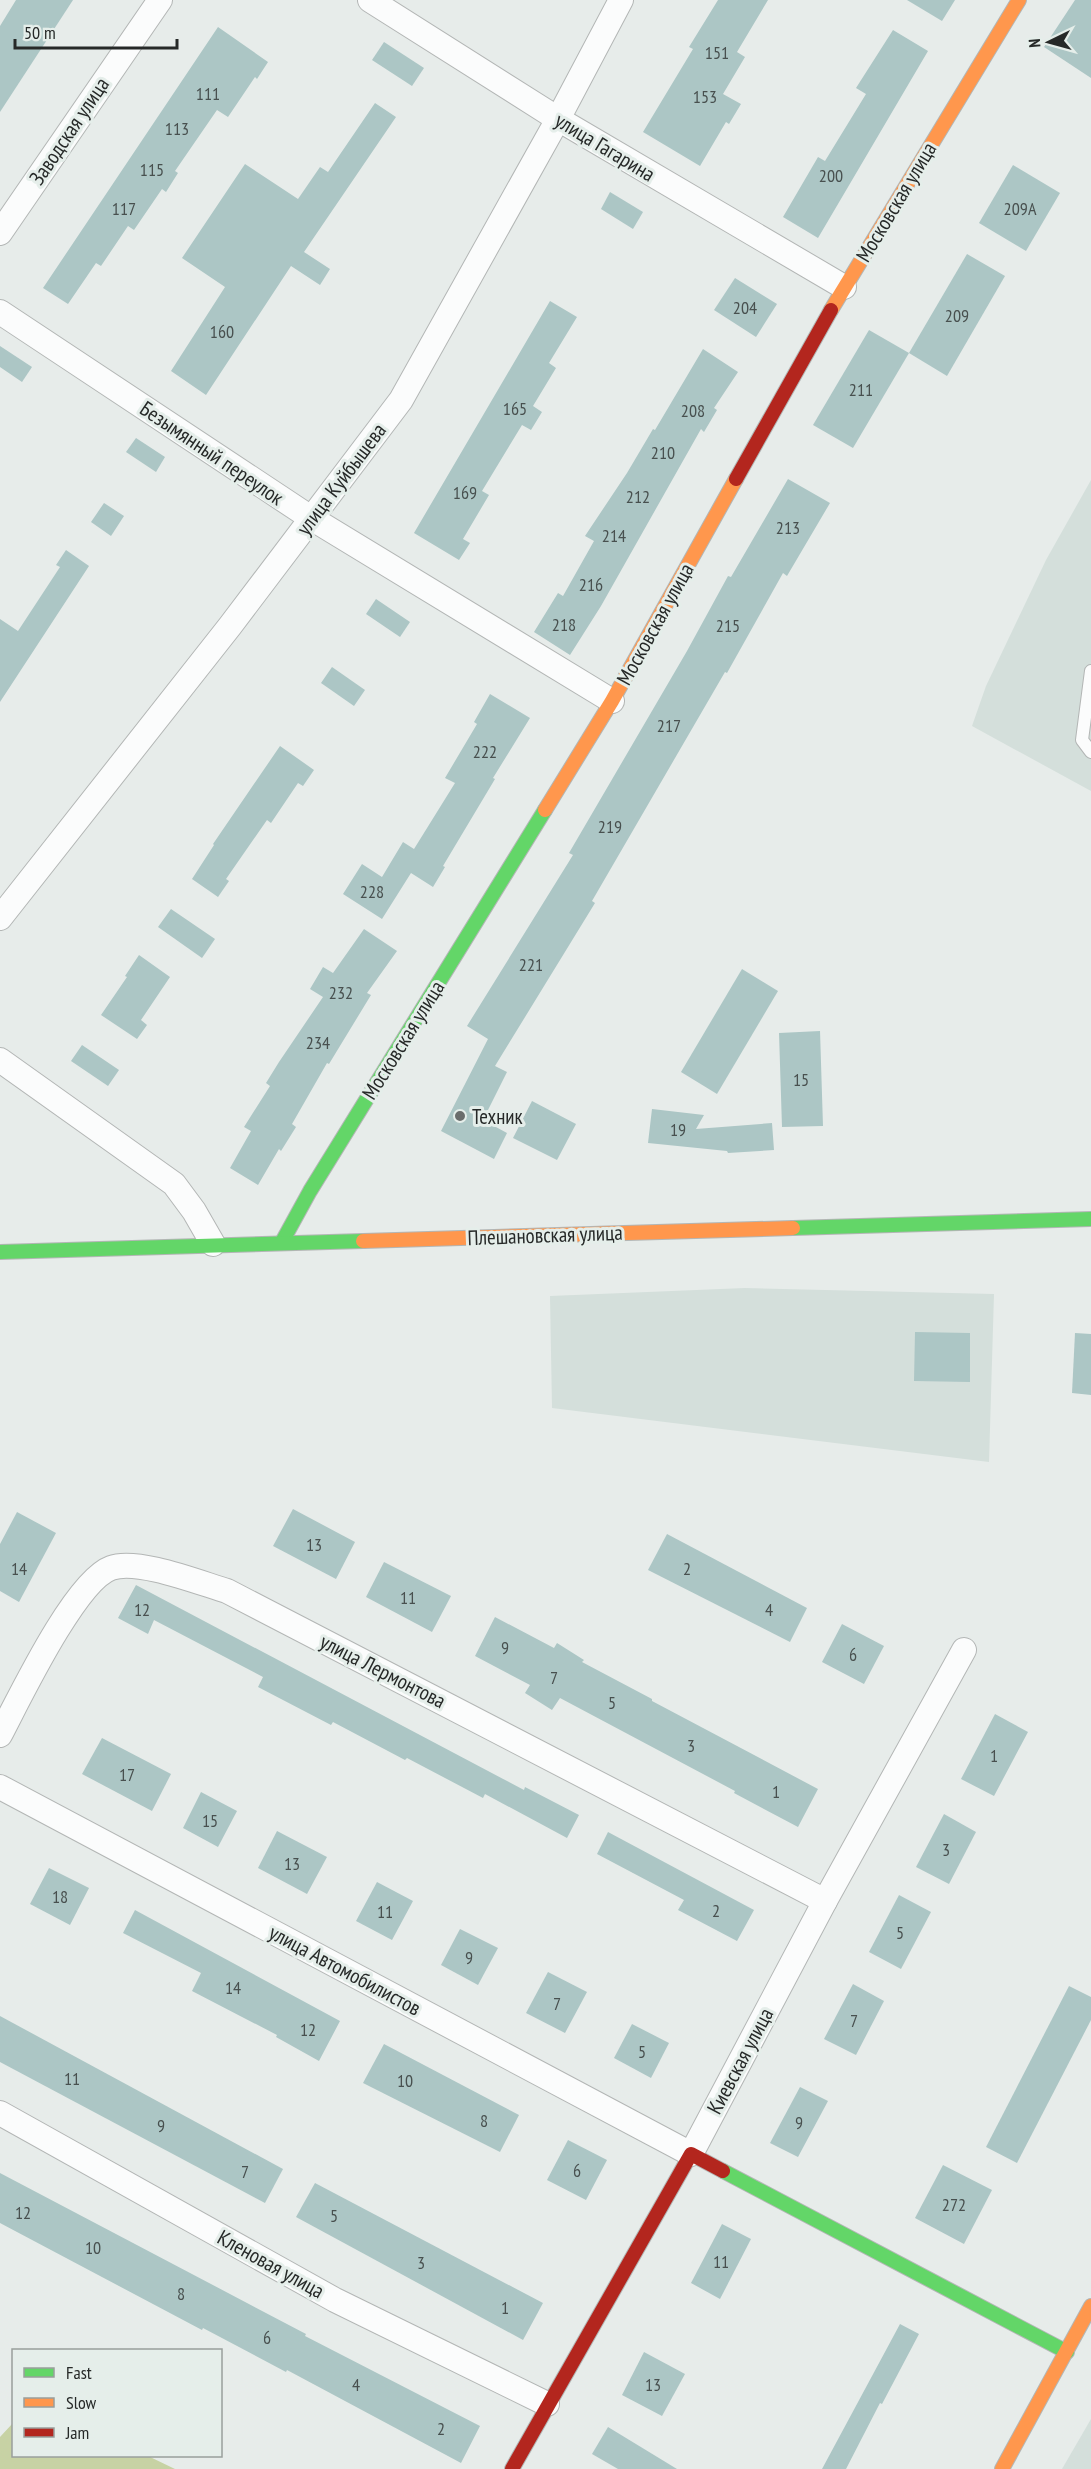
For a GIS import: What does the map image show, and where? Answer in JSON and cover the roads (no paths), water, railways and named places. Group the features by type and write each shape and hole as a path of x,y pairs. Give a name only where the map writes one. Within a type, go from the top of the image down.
{"street":[{"name":"Заводская улица","path":"0,233 160,0"},
{"name":"улица Гагарина","path":"370,0 558,119 844,287"},
{"name":"улица Куйбышева","path":"0,918 230,626 401,400 558,119 621,0"},
{"name":"Московская улица","path":"282,1242 310,1191 612,701 844,287 1019,0"},
{"name":"Безымянный переулок","path":"0,312 311,518 612,701"},
{"path":"0,1060 174,1184 194,1210 213,1244"},
{"name":"Плешановская улица","path":"0,1252 1091,1218"},
{"name":"улица Лермонтова","path":"0,1735 58,1626 94,1579 111,1567 141,1566 227,1591 825,1900"},
{"name":"Киевская улица","path":"512,2469 691,2154 825,1900 964,1650"},
{"name":"улица Автомобилистов","path":"0,1787 691,2154"},
{"name":"Кленовая улица","path":"0,2113 335,2300 547,2404"},
{"path":"691,2154 1067,2352"},
{"path":"1002,2469 1091,2306"}],"lane":[{"path":"1091,671 1083,740 1091,752"}],"place":[{"name":"Техник","path":"460,1116"}]}
